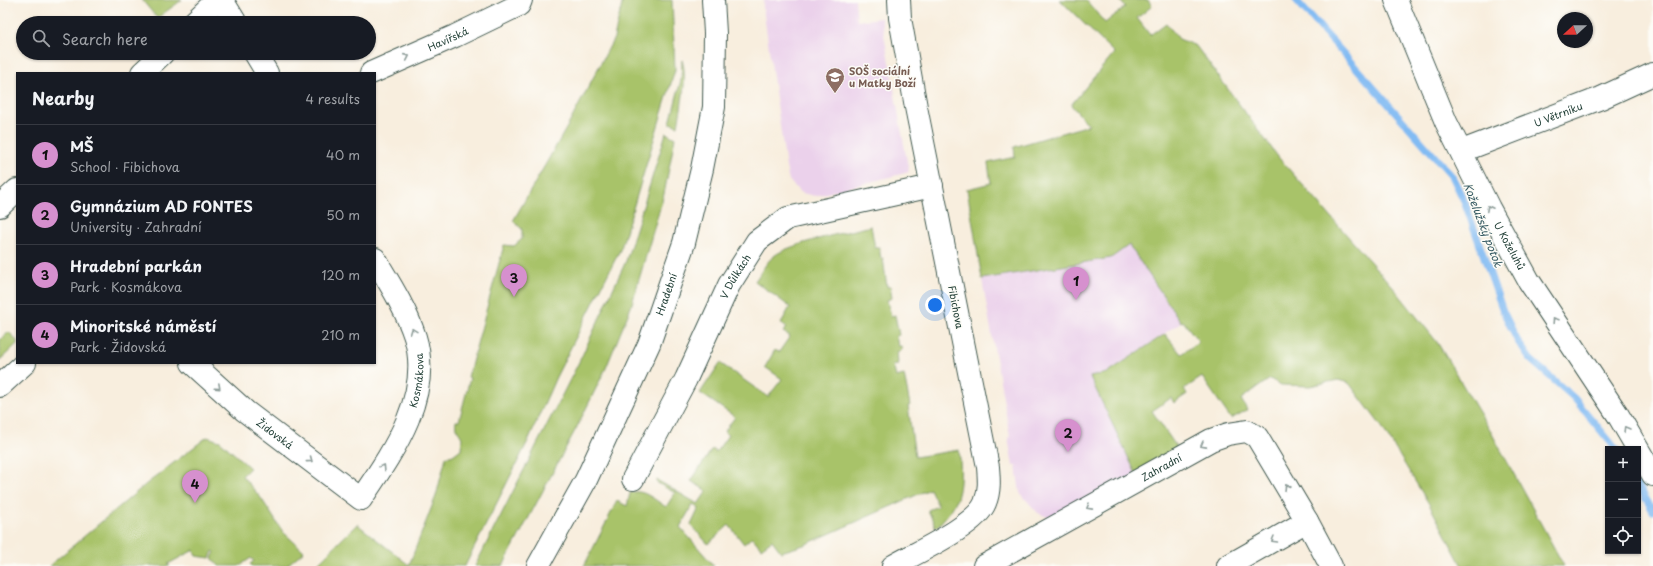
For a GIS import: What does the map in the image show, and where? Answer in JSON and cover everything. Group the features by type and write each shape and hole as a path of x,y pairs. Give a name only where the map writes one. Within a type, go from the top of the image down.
{"street":[{"path":"200,16 217,0"},
{"path":"222,0 232,16"},
{"name":"Havířská","path":"373,72 455,36 519,5 521,0"},
{"name":"Hradební","path":"538,566 586,480 649,344 684,243 702,169 714,107 715,33 712,0"},
{"name":"Fibichova","path":"893,566 964,526 977,515 985,504 990,488 988,467 932,186 902,25 899,0"},
{"name":"U Koželuhů","path":"1396,0 1446,122 1462,151 1489,208 1529,281 1618,415 1653,474"},
{"path":"143,72 156,60"},
{"path":"259,60 266,72"},
{"name":"U Větrníku","path":"1462,151 1601,98 1653,74"},
{"name":"V Důlkách","path":"633,479 686,379 729,285 757,241 788,218 932,186"},
{"name":"Kosmákova","path":"362,499 392,452 407,423 415,400 419,373 419,355 415,337 403,306 376,261"},
{"path":"0,386 24,364"},
{"name":"Židovská","path":"193,364 245,411 362,499"},
{"name":"Zahradní","path":"984,566 1211,440 1247,430 1257,437 1308,521 1332,566"},
{"path":"1228,566 1308,521"}],"shaded area":[{"name":"SOŠ sociální u Matky Boží","path":"764,0 855,0 857,21 881,18 909,172 815,196 802,193 793,185 789,180 786,167 763,7"},
{"path":"1129,245 1181,322 1107,373 1138,478 1058,518 1048,517 1038,513 1020,493 1016,466 1013,466 1008,437 1010,437 982,279 1111,258"}],"green space":[{"path":"142,0 182,0 160,16 155,16"},
{"path":"623,0 672,0 675,70 621,248 556,377 528,441 465,566 315,566 357,524 409,565 436,496 446,457 453,455 461,449 462,438 456,428 456,421 459,421 470,378 468,377 504,245 514,246 522,239 522,229 513,221 571,120 614,38"},
{"path":"1060,0 1086,0 1105,23 1125,7 1120,0 1148,0 1152,6 1137,18 1150,35 1166,23 1179,39 1196,46 1279,158 1397,292 1437,342 1491,432 1564,566 1462,566 1429,504 1382,427 1349,383 1338,380 1310,386 1281,385 1270,379 1241,399 1247,410 1231,419 1202,377 1184,389 1187,394 1174,403 1171,398 1152,411 1180,452 1138,478 1090,377 1107,373 1165,334 1181,354 1199,342 1183,321 1181,322 1129,245 1111,258 982,279 967,189 991,183 988,163 1015,157 1014,147 1089,125 1071,105 1114,53"},
{"path":"682,60 684,67 684,84 678,126 670,123 681,80"},
{"path":"666,133 675,138 664,194 631,307 606,368 578,425 503,566 475,566 581,358 626,261"},
{"path":"871,226 875,248 879,247 881,259 883,258 887,287 890,286 892,298 887,300 891,316 895,315 899,335 896,336 898,346 901,346 902,350 897,352 898,364 893,365 896,377 904,375 910,405 908,406 915,457 959,450 959,491 951,510 936,528 928,510 938,506 930,489 804,545 781,552 772,540 761,548 752,537 744,544 729,525 708,544 691,525 699,508 693,504 680,527 714,566 584,566 617,501 627,506 630,493 644,493 666,507 675,493 656,482 657,480 698,504 707,491 691,481 712,449 716,452 728,435 724,432 735,417 700,393 720,363 768,397 782,379 765,367 775,350 779,352 790,336 783,332 787,327 781,323 790,307 755,281 768,261 782,251 806,242"},
{"path":"9,332 16,340 16,345 0,360 0,340"},
{"path":"207,437 220,441 250,468 242,476 261,498 283,532 304,551 286,566 252,566 250,564 254,561 251,558 239,566 219,566 212,558 215,552 213,551 210,558 196,556 194,550 168,564 170,566 49,566 145,485"}],"waterway":[{"name":"Koželužský potok","path":"1296,0 1452,176 1465,203 1503,311 1517,340 1530,359 1574,398 1614,446"},
{"name":"Koželužský potok","path":"1641,490 1653,511"}],"place":[{"name":"SOŠ sociální u Matky Boží","path":"835,94"},
{"name":"Hradební parkán","path":"514,297"},
{"name":"MŠ","path":"1076,300"},
{"name":"Gymnázium AD FONTES","path":"1068,452"},
{"name":"Minoritské náměstí","path":"195,503"}]}
